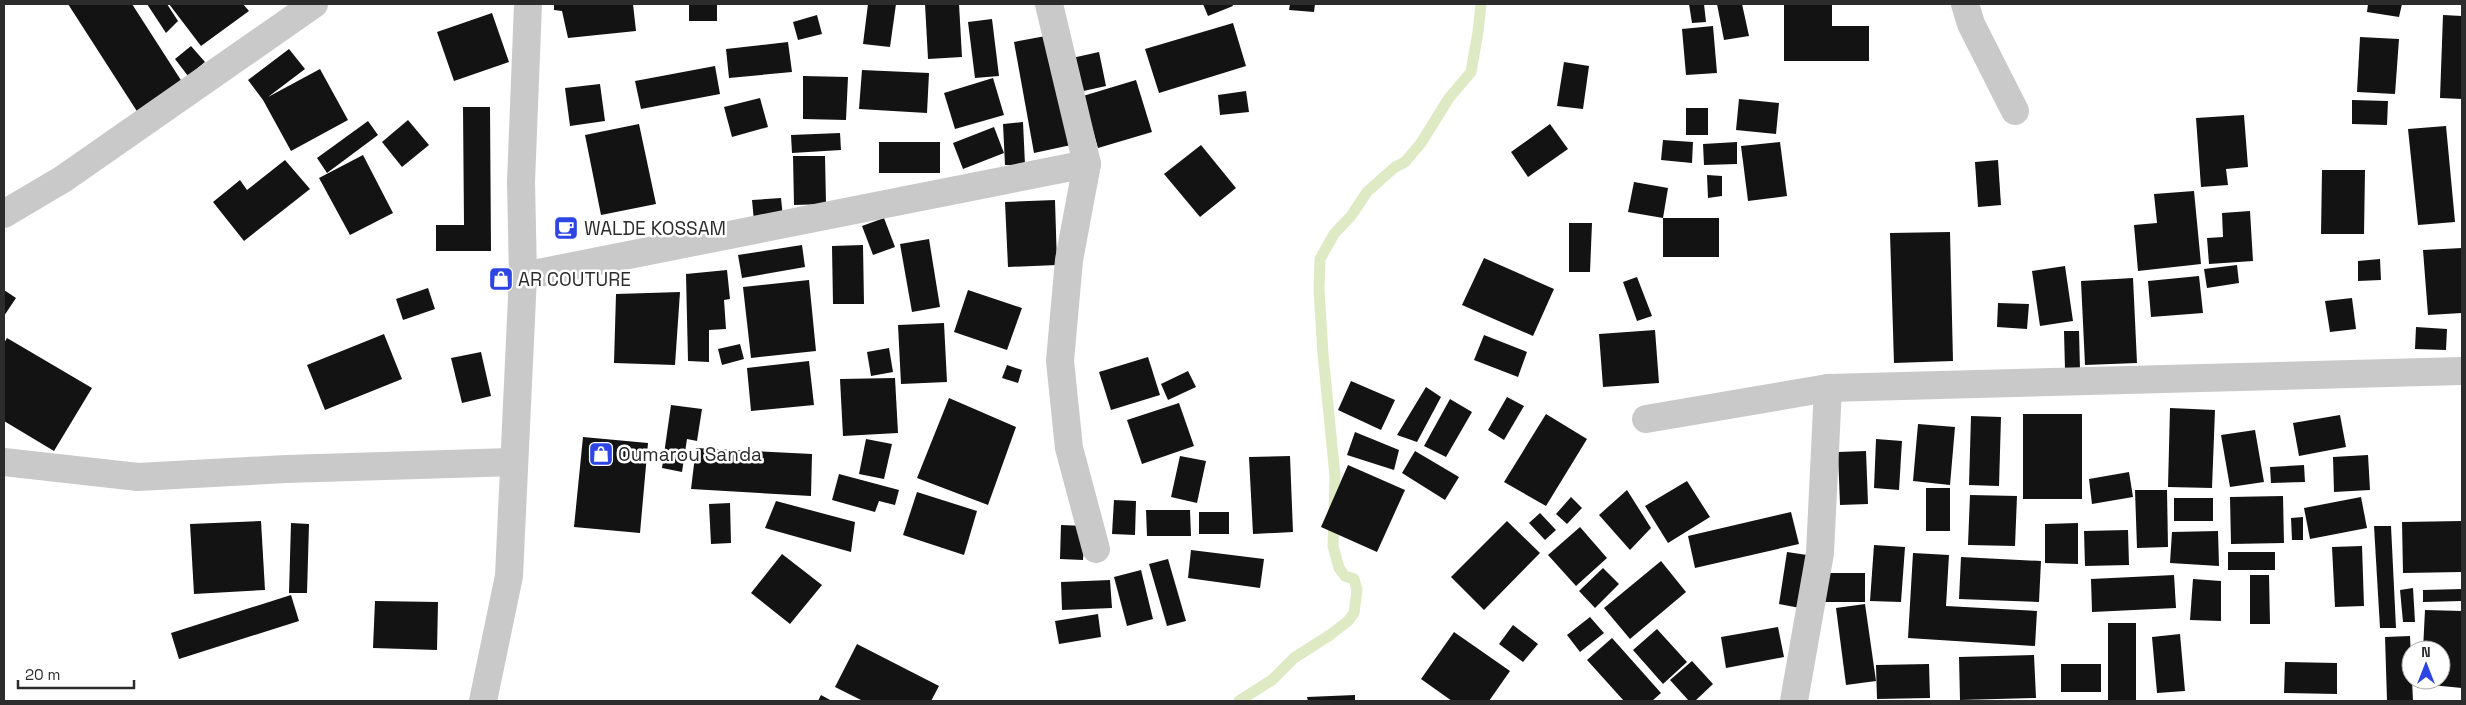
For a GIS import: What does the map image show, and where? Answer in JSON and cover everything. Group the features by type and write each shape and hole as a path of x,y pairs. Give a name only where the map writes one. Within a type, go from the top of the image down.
{"street":[{"path":"4,214 63,179 314,4"},
{"path":"482,701 509,576 523,276 522,182 528,4"},
{"path":"1049,4 1087,164 1069,260 1060,361 1068,448 1096,549"},
{"path":"1965,4 1972,24 2015,111"},
{"path":"523,276 1087,164"},
{"path":"1646,419 1828,388 2462,371"},
{"path":"1794,701 1820,554 1828,388"},
{"path":"4,462 138,477 286,469 514,462"}],"building":[{"path":"68,4 132,4 186,88 140,116"},
{"path":"147,4 167,4 178,21 166,33"},
{"path":"169,4 243,4 249,11 201,46"},
{"path":"554,4 633,4 636,31 568,38 562,11 554,10"},
{"path":"689,4 717,4 717,21 689,21"},
{"path":"868,4 896,4 890,47 863,44"},
{"path":"925,4 959,4 962,57 928,59"},
{"path":"1203,4 1232,4 1233,6 1208,16"},
{"path":"1290,4 1315,4 1314,12 1289,10"},
{"path":"1689,4 1704,4 1706,22 1692,23"},
{"path":"1717,4 1742,4 1749,36 1724,40"},
{"path":"1784,4 1832,4 1832,26 1869,26 1869,61 1784,61"},
{"path":"2368,4 2402,4 2399,17 2367,12"},
{"path":"492,13 509,62 454,81 437,32"},
{"path":"817,15 822,34 798,40 793,22"},
{"path":"2443,15 2462,16 2462,99 2440,98"},
{"path":"992,19 999,76 975,78 968,22"},
{"path":"1233,23 1246,66 1159,93 1145,49"},
{"path":"1713,26 1717,73 1686,75 1682,29"},
{"path":"1051,35 1071,145 1034,153 1014,42"},
{"path":"2360,37 2399,39 2395,94 2357,92"},
{"path":"788,42 792,72 729,78 726,49"},
{"path":"191,46 205,62 188,76 175,59"},
{"path":"289,49 305,69 268,97 320,69 348,120 291,151 263,100 248,80"},
{"path":"1099,52 1106,86 1079,92 1072,58"},
{"path":"1564,62 1589,66 1583,109 1557,106"},
{"path":"715,66 720,94 641,109 635,81"},
{"path":"862,70 929,73 927,113 859,109"},
{"path":"803,76 848,77 846,120 803,119"},
{"path":"993,78 1004,115 955,129 944,93"},
{"path":"1136,80 1152,132 1098,148 1083,96"},
{"path":"600,84 605,121 570,126 565,88"},
{"path":"1246,91 1249,112 1220,115 1218,95"},
{"path":"760,98 768,127 732,137 724,107"},
{"path":"1739,99 1779,103 1776,134 1736,130"},
{"path":"2352,100 2388,101 2387,125 2352,124"},
{"path":"463,107 490,107 491,251 436,251 436,225 464,225"},
{"path":"1686,108 1708,108 1708,135 1686,135"},
{"path":"2244,115 2248,167 2226,169 2228,185 2201,187 2196,118"},
{"path":"408,120 429,145 402,167 382,142"},
{"path":"368,121 378,135 327,173 317,158"},
{"path":"1023,122 1025,165 1005,165 1003,124"},
{"path":"639,124 656,204 601,215 585,135"},
{"path":"1550,124 1568,149 1528,177 1511,152"},
{"path":"2446,126 2455,222 2418,225 2408,129"},
{"path":"994,127 1004,153 963,169 953,143"},
{"path":"840,133 841,150 792,153 791,135"},
{"path":"1663,140 1693,142 1692,163 1661,160"},
{"path":"879,142 940,142 940,173 879,173"},
{"path":"1737,142 1737,164 1704,165 1703,144"},
{"path":"1780,142 1787,196 1748,201 1741,146"},
{"path":"1201,145 1236,188 1200,217 1164,174"},
{"path":"363,155 393,213 350,235 319,178"},
{"path":"793,156 825,156 826,204 794,205"},
{"path":"285,160 310,189 244,241 213,202 240,180 247,190"},
{"path":"1998,160 2001,205 1978,207 1975,162"},
{"path":"2322,170 2365,170 2364,234 2321,234"},
{"path":"1707,175 1722,176 1722,196 1708,198"},
{"path":"1634,182 1668,188 1663,218 1628,212"},
{"path":"2194,191 2201,264 2138,271 2134,225 2157,223 2154,194"},
{"path":"781,198 783,218 754,221 752,200"},
{"path":"1055,200 1057,265 1008,267 1005,202"},
{"path":"2250,211 2253,261 2209,264 2207,238 2223,237 2222,213"},
{"path":"884,218 895,247 873,255 862,226"},
{"path":"1663,218 1719,218 1719,257 1663,257"},
{"path":"1569,223 1592,223 1590,272 1569,272"},
{"path":"1950,232 1953,361 1894,363 1890,233"},
{"path":"929,239 940,307 912,312 900,244"},
{"path":"802,245 805,267 742,278 738,255"},
{"path":"863,245 864,304 833,304 832,246"},
{"path":"2462,248 2462,313 2428,315 2423,250"},
{"path":"1484,258 1554,289 1533,336 1462,305"},
{"path":"2380,259 2381,280 2358,281 2358,261"},
{"path":"2237,265 2239,283 2207,288 2204,269"},
{"path":"2065,266 2073,321 2040,326 2032,271"},
{"path":"727,270 730,299 724,300 726,329 709,330 709,362 688,361 686,274"},
{"path":"2199,276 2203,313 2151,317 2148,281"},
{"path":"1637,277 1652,316 1637,321 1623,282"},
{"path":"2133,278 2137,363 2085,365 2081,281"},
{"path":"809,280 816,351 751,358 743,287"},
{"path":"428,288 435,309 403,320 396,299"},
{"path":"4,290 16,298 4,316"},
{"path":"968,290 1022,308 1007,350 954,332"},
{"path":"680,292 675,365 614,363 616,294"},
{"path":"2352,298 2356,329 2330,332 2325,301"},
{"path":"1998,303 2029,304 2027,329 1997,327"},
{"path":"944,323 947,382 901,384 898,325"},
{"path":"2416,327 2447,329 2446,350 2415,349"},
{"path":"1655,330 1659,383 1603,387 1599,334"},
{"path":"2064,331 2079,331 2080,370 2065,370"},
{"path":"384,334 402,379 325,410 307,365"},
{"path":"1484,335 1527,352 1518,377 1474,360"},
{"path":"7,338 92,388 54,451 4,421 4,343"},
{"path":"740,344 744,359 722,365 718,349"},
{"path":"889,348 893,372 871,376 867,352"},
{"path":"481,352 491,396 462,403 451,358"},
{"path":"1148,357 1160,395 1111,410 1099,372"},
{"path":"809,361 814,405 751,411 747,368"},
{"path":"1007,365 1022,370 1018,383 1002,378"},
{"path":"1188,371 1196,387 1168,400 1161,384"},
{"path":"895,378 898,433 843,436 840,379"},
{"path":"1351,381 1395,400 1381,430 1338,410"},
{"path":"1426,387 1441,397 1417,442 1397,435"},
{"path":"1507,397 1524,406 1504,440 1488,430"},
{"path":"949,398 1016,427 988,505 917,478"},
{"path":"1450,399 1472,412 1446,457 1424,446"},
{"path":"1179,403 1194,446 1142,464 1127,420"},
{"path":"671,405 702,409 697,441 687,439 682,472 662,468"},
{"path":"2170,408 2215,410 2212,488 2168,487"},
{"path":"1546,414 1587,439 1546,506 1504,482"},
{"path":"2023,414 2082,414 2082,499 2023,499"},
{"path":"2340,415 2346,447 2299,456 2293,423"},
{"path":"1971,416 2001,417 1999,486 1969,485"},
{"path":"1918,424 1955,427 1950,485 1913,481"},
{"path":"2255,430 2264,482 2230,487 2221,435"},
{"path":"1355,432 1399,450 1394,470 1347,455"},
{"path":"583,437 648,443 640,533 574,527"},
{"path":"866,439 892,444 884,479 859,474"},
{"path":"1876,439 1902,441 1899,490 1874,488"},
{"path":"696,448 812,454 811,496 691,489"},
{"path":"1415,451 1459,477 1445,500 1402,473"},
{"path":"1866,451 1868,504 1840,505 1838,452"},
{"path":"2368,455 2370,490 2334,492 2333,457"},
{"path":"1180,456 1206,461 1197,503 1171,497"},
{"path":"1290,456 1293,532 1253,534 1249,457"},
{"path":"1348,465 1405,490 1377,552 1321,527"},
{"path":"2304,465 2305,482 2271,483 2270,467"},
{"path":"2129,472 2133,497 2092,504 2089,479"},
{"path":"839,474 899,490 895,505 879,501 875,512 832,500"},
{"path":"1687,481 1710,517 1668,543 1645,506"},
{"path":"1926,488 1950,488 1950,531 1926,531"},
{"path":"1627,490 1651,528 1630,550 1599,515"},
{"path":"2135,490 2167,490 2168,547 2137,548"},
{"path":"917,492 977,511 964,555 903,535"},
{"path":"1970,495 2017,496 2015,546 1968,545"},
{"path":"2283,496 2284,543 2231,544 2230,497"},
{"path":"1571,497 1582,508 1567,524 1556,514"},
{"path":"2361,497 2367,528 2310,539 2304,508"},
{"path":"2174,498 2213,498 2213,521 2174,521"},
{"path":"1114,500 1136,501 1135,535 1112,534"},
{"path":"776,501 855,522 851,552 765,528"},
{"path":"730,503 731,543 711,544 709,504"},
{"path":"1146,510 1190,510 1191,536 1147,536"},
{"path":"1199,512 1229,512 1229,534 1199,534"},
{"path":"1791,512 1799,544 1695,568 1688,536"},
{"path":"1540,513 1556,530 1545,540 1529,523"},
{"path":"2303,517 2303,540 2292,540 2291,518"},
{"path":"261,521 265,590 194,594 190,524"},
{"path":"1507,521 1540,553 1484,610 1451,577"},
{"path":"2462,521 2462,572 2403,573 2402,522"},
{"path":"291,523 309,524 307,593 289,593"},
{"path":"2078,523 2078,564 2045,563 2045,524"},
{"path":"1061,525 1085,526 1083,560 1060,559"},
{"path":"2374,526 2391,526 2396,628 2380,628"},
{"path":"1580,527 1607,558 1576,586 1548,555"},
{"path":"2128,530 2129,565 2085,566 2084,531"},
{"path":"2218,531 2219,566 2170,563 2172,532"},
{"path":"1874,545 1905,547 1901,602 1870,601"},
{"path":"2362,546 2364,606 2335,607 2332,547"},
{"path":"1191,550 1264,559 1260,588 1188,578"},
{"path":"1787,552 1807,555 1800,608 1779,604"},
{"path":"2228,552 2275,552 2275,570 2228,570"},
{"path":"1913,553 1949,555 1946,606 2037,611 2035,646 1908,638"},
{"path":"782,554 822,585 790,624 751,593"},
{"path":"1961,557 2041,561 2039,602 1959,599"},
{"path":"1168,559 1186,621 1167,626 1149,564"},
{"path":"1661,561 1686,592 1630,639 1604,608"},
{"path":"1603,568 1619,584 1595,608 1579,591"},
{"path":"1141,570 1153,619 1127,626 1114,577"},
{"path":"1825,573 1865,573 1865,602 1825,602"},
{"path":"2174,575 2176,608 2092,612 2091,579"},
{"path":"2250,575 2269,575 2270,624 2250,624"},
{"path":"2193,579 2221,581 2221,621 2190,620"},
{"path":"1110,580 1112,608 1062,610 1061,582"},
{"path":"2413,588 2415,622 2403,622 2400,590"},
{"path":"2462,589 2462,601 2423,602 2423,590"},
{"path":"291,595 299,621 179,659 171,633"},
{"path":"375,601 438,602 437,650 373,648"},
{"path":"1865,604 1876,681 1846,685 1836,608"},
{"path":"2425,610 2462,611 2462,688 2451,687 2451,640 2424,640"},
{"path":"1098,614 1101,637 1059,644 1055,621"},
{"path":"1590,617 1604,633 1580,652 1567,635"},
{"path":"2108,623 2136,623 2136,700 2108,700"},
{"path":"1513,625 1538,644 1523,662 1499,644"},
{"path":"1778,627 1784,657 1726,668 1721,637"},
{"path":"1657,629 1687,662 1663,684 1633,650"},
{"path":"1454,632 1510,671 1489,701 1452,701 1421,679"},
{"path":"2180,634 2185,691 2157,693 2152,637"},
{"path":"2410,636 2410,640 2401,640 2401,690 2412,690 2413,701 2387,701 2385,637"},
{"path":"1612,638 1661,693 1652,701 1624,701 1587,660"},
{"path":"857,644 939,686 931,701 863,701 835,687"},
{"path":"2034,655 2036,698 1960,700 1959,657"},
{"path":"1692,661 1713,684 1695,701 1689,701 1670,680"},
{"path":"2285,662 2337,663 2337,694 2284,693"},
{"path":"1929,664 1930,698 1877,699 1876,665"},
{"path":"2061,664 2101,664 2101,692 2061,692"},
{"path":"821,695 832,701 818,701"},
{"path":"1355,695 1355,701 1308,701 1307,697"}],"waterway":[{"path":"1239,701 1272,680 1294,658 1330,635 1348,621 1354,613 1357,590 1354,579 1345,576 1339,568 1333,546 1335,476 1323,354 1319,289 1320,259 1334,234 1351,216 1367,192 1395,167 1405,162 1421,143 1449,98 1471,72 1481,4"}],"place":[{"name":"WALDE KOSSAM","path":"566,228"},
{"name":"AR COUTURE","path":"501,279"},
{"name":"Oumarou Sanda","path":"601,454"}]}
